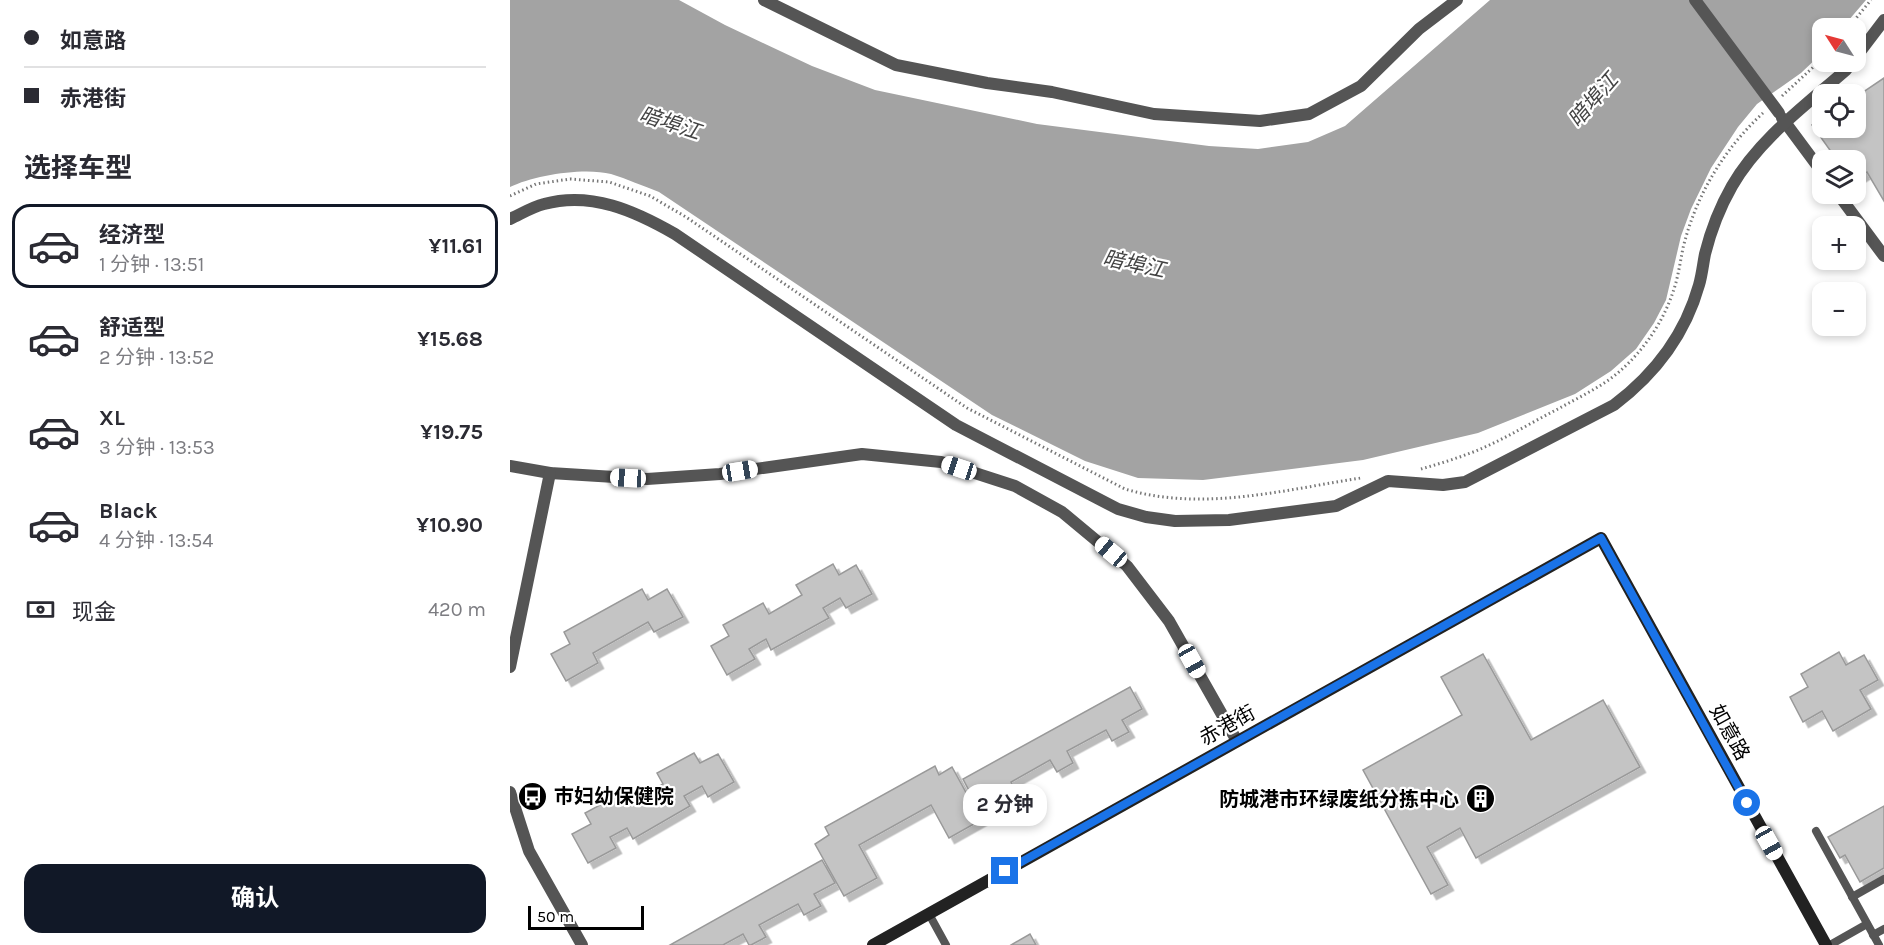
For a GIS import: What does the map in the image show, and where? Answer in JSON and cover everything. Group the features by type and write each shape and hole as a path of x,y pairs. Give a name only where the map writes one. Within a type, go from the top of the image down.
{"street":[{"path":"764,0 897,65 987,83 1053,92 1154,114 1260,121 1309,114 1361,86 1419,28 1457,0"},
{"path":"1695,0 1812,158"},
{"path":"1866,44 1884,20"},
{"path":"510,219 542,204 571,199 604,203 641,215 675,234 956,425 1007,453 1118,509 1146,517 1175,521 1229,520 1336,506 1388,481 1443,485 1465,482 1614,405 1655,368 1673,345 1695,300 1710,238 1723,204 1748,163 1783,118 1842,72"},
{"path":"1845,204 1884,256"},
{"path":"510,466 550,474 658,478 720,474 862,454 941,462 1015,486 1062,512 1127,566 1170,621 1237,741"},
{"path":"510,667 550,474"},
{"name":"赤港街","path":"873,945 1601,538"},
{"name":"如意路","path":"1601,538 1826,945"},
{"path":"510,792 529,851 582,945"}],"lane":[{"path":"1816,831 1879,945"},
{"path":"1852,897 1884,879"},
{"path":"929,914 946,945"},
{"path":"1830,945 1867,924"},
{"path":"1873,935 1884,928"}],"path":[{"path":"1856,18 1871,0"},
{"path":"1781,97 1812,68"},
{"path":"1410,471 1486,447 1601,386 1638,353 1666,310 1678,277 1690,223 1707,184 1744,130 1766,111"},
{"path":"510,196 536,184 570,179 609,182 650,196 686,217 967,408 1125,489 1150,497 1177,500 1227,499 1365,478"}],"water":[{"name":"暗埠江","path":"510,0 679,0 725,25 812,66 875,90 1037,124 1209,146 1258,149 1308,142 1345,126 1490,0 1866,0 1851,18 1812,18 1812,63 1757,104 1738,127 1711,168 1691,209 1681,236 1666,300 1636,349 1611,371 1575,394 1478,433 1363,460 1203,480 1138,478 1085,461 992,415 659,192 611,174 588,171 546,176 510,187"}],"building":[{"path":"1884,78 1884,201 1866,173 1866,150 1830,150 1821,138 1866,138 1866,90"},
{"path":"833,564 839,575 856,565 872,594 846,608 840,598 823,608 829,618 771,650 766,639 749,649 755,659 727,675 711,646 729,636 723,625 763,603 769,614 802,595 796,585"},
{"path":"642,589 648,600 667,589 683,617 654,632 648,622 593,653 598,663 566,681 551,654 570,644 564,632"},
{"path":"1839,652 1846,665 1864,655 1878,680 1860,690 1871,709 1833,731 1822,711 1803,722 1790,697 1808,687 1801,674"},
{"name":"防城港市环绿废纸分拣中心","path":"1483,654 1531,740 1603,700 1640,767 1476,858 1460,828 1427,847 1448,885 1431,894 1363,770 1462,715 1441,677"},
{"path":"1130,687 1142,709 1122,720 1129,732 1112,741 1106,730 1067,751 1073,763 1057,772 1050,760 1011,782 1017,794 1000,804 994,792 975,802 963,779"},
{"path":"694,753 700,763 718,754 734,782 708,797 702,786 684,796 690,806 633,839 627,828 610,837 616,848 588,863 572,834 591,824 585,813 624,792 630,802 663,784 657,773"},
{"path":"935,766 939,775 952,767 981,820 949,838 931,805 859,845 877,878 844,896 815,844 829,835 825,827"},
{"path":"1884,806 1884,868 1860,882 1845,855 1840,858 1828,837"},
{"path":"822,860 835,883 814,894 821,906 804,915 798,904 759,925 766,937 751,945 743,934 723,945 670,945"},
{"path":"1030,934 1036,945 1011,945"}],"place":[{"name":"巿妇幼保健院","path":"533,796"},
{"name":"防城港市环绿废纸分拣中心","path":"1480,799"}],"route":[{"path":"1005,871 1601,538 1747,803"}]}
